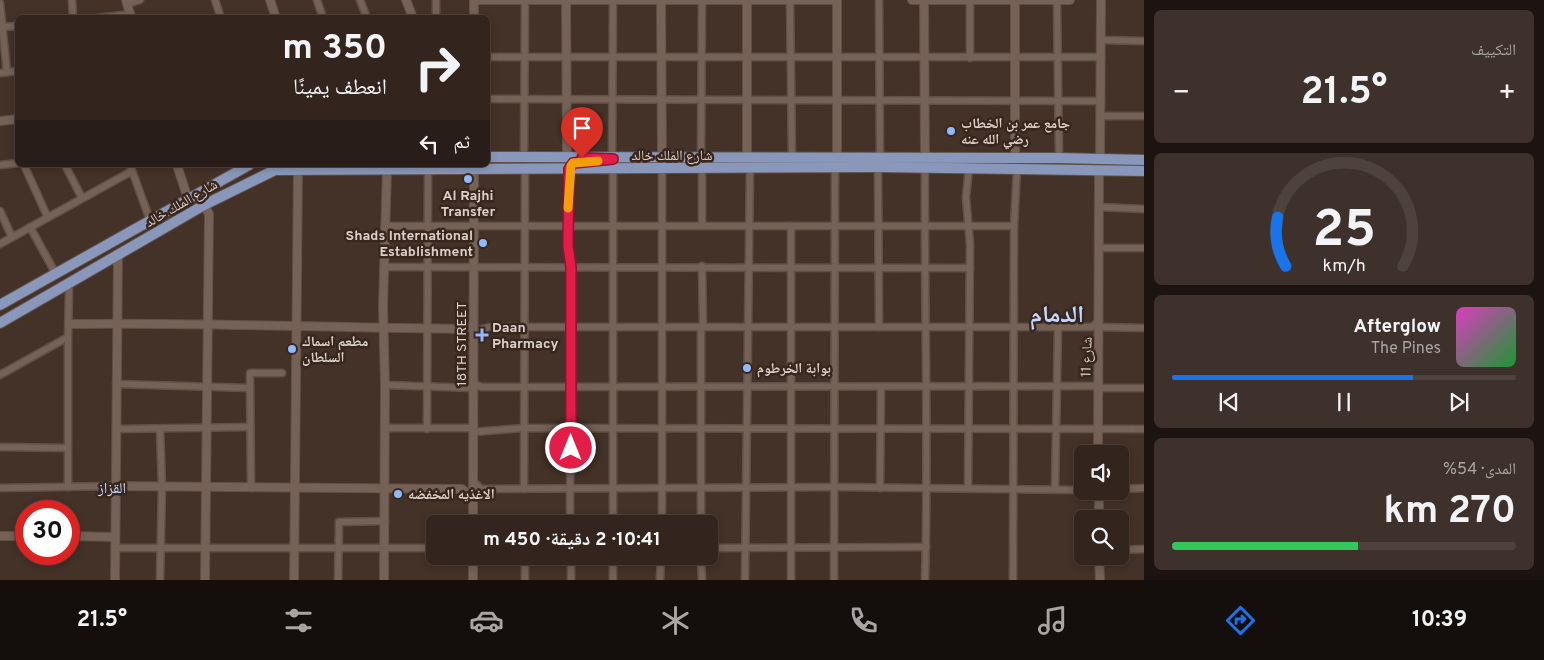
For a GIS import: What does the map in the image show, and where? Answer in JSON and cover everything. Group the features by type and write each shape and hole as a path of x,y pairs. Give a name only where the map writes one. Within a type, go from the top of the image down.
{"main road":[{"name":"شارع الملك خالد","path":"490,157 525,163"},
{"name":"شارع الملك خالد","path":"749,163 792,158 836,163"},
{"name":"شارع الملك خالد","path":"925,163 969,168 1058,158 1144,160"},
{"path":"1099,171 1100,159"},
{"name":"شارع الملك خالد","path":"490,166 525,163 1016,163 1099,171 1144,171"},
{"name":"شارع الملك خالد","path":"0,305 245,167"},
{"name":"شارع الملك خالد","path":"0,323 118,256 204,204 261,175 275,170 428,170 474,167"}],"street":[{"path":"72,0 74,15"},
{"path":"131,15 127,2 140,0"},
{"path":"215,0 220,15"},
{"path":"270,0 275,15"},
{"path":"317,0 322,15"},
{"path":"360,0 366,15"},
{"path":"406,0 412,15"},
{"path":"436,0 436,15"},
{"path":"474,15 474,0 836,0 836,487 834,580"},
{"path":"524,0 524,489"},
{"path":"566,0 568,226 572,327 570,515"},
{"path":"661,0 662,515"},
{"path":"700,0 702,226"},
{"path":"745,580 750,327 747,0"},
{"path":"790,0 792,158"},
{"path":"879,0 881,57 879,327"},
{"path":"912,0 1070,0"},
{"path":"924,0 924,267 927,488 925,580"},
{"path":"970,0 970,58"},
{"path":"1014,580 1012,488 1015,387 1015,0"},
{"path":"1057,0 1058,158"},
{"path":"1100,159 1101,0"},
{"path":"613,1 613,515"},
{"path":"0,2 3,72"},
{"path":"2,27 15,26"},
{"path":"1101,40 1144,42"},
{"path":"490,57 1101,57"},
{"path":"490,100 747,98 1101,101"},
{"path":"1101,116 1144,116"},
{"path":"0,121 15,119"},
{"path":"0,164 15,163"},
{"path":"25,167 48,218"},
{"path":"67,167 82,198"},
{"path":"178,167 188,199"},
{"name":"18TH STREET","path":"473,515 474,167"},
{"path":"0,244 48,218 131,168 150,220"},
{"path":"968,488 970,268 966,197 969,168"},
{"path":"294,580 298,170"},
{"path":"384,580 384,329 387,170"},
{"path":"427,429 428,170"},
{"name":"شارع 11","path":"1098,445 1099,171"},
{"path":"204,204 209,214 209,323 206,387 208,488 205,580"},
{"path":"1099,207 1144,209"},
{"path":"0,211 12,237"},
{"path":"385,226 474,224 524,226 1014,226"},
{"path":"791,226 791,580"},
{"path":"30,227 56,274"},
{"path":"1098,248 1144,248"},
{"path":"115,580 118,256"},
{"path":"385,267 702,266 970,268"},
{"path":"701,515 702,266"},
{"path":"66,286 69,290 68,488"},
{"path":"69,324 209,323 384,329 464,329 473,324"},
{"path":"474,337 482,329 490,327 1014,328 1092,327 1099,323 1144,328"},
{"path":"1055,489 1058,327"},
{"path":"0,375 68,337"},
{"path":"251,488 250,374 282,373"},
{"path":"116,384 250,388"},
{"path":"385,385 791,388 1058,386 1144,388"},
{"path":"880,488 881,387"},
{"path":"116,429 250,427"},
{"path":"385,428 473,430 524,428 1144,429"},
{"path":"160,429 162,486 160,580"},
{"path":"0,447 68,448"},
{"path":"473,481 481,489 836,487 1074,490"},
{"path":"0,488 162,486 208,488 462,489 473,498"},
{"path":"1129,489 1144,488"},
{"path":"338,580 338,522 384,521"},
{"path":"0,536 15,536"},
{"path":"80,536 115,537"},
{"path":"718,548 926,547"},
{"path":"115,548 426,548"},
{"path":"1129,550 1144,549"},
{"path":"473,565 473,580"},
{"path":"525,565 525,580"},
{"path":"571,565 571,580"},
{"path":"613,565 613,580"},
{"path":"660,580 661,565"},
{"path":"701,565 702,580"},
{"path":"1099,565 1100,580"}],"slow traffic":[{"path":"568,208 569,169 573,163 598,161"}],"place":[{"name":"جامع عمر بن الخطاب رضي الله عنه","path":"951,131"},
{"name":"Al Rajhi Transfer","path":"468,179"},
{"name":"Shads International Establishment","path":"483,243"},
{"name":"Daan Pharmacy","path":"482,335"},
{"name":"مطعم اسماك السلطان","path":"292,349"},
{"name":"بوابة الخرطوم","path":"747,368"},
{"name":"الاغذيه المخفضه","path":"398,494"}],"district":[{"name":"الدمام","path":"1057,314"},
{"name":"القزاز","path":"112,488"}],"route":[{"path":"571,448 572,327 571,267 568,246 569,169 573,163 613,159 582,158"}]}
